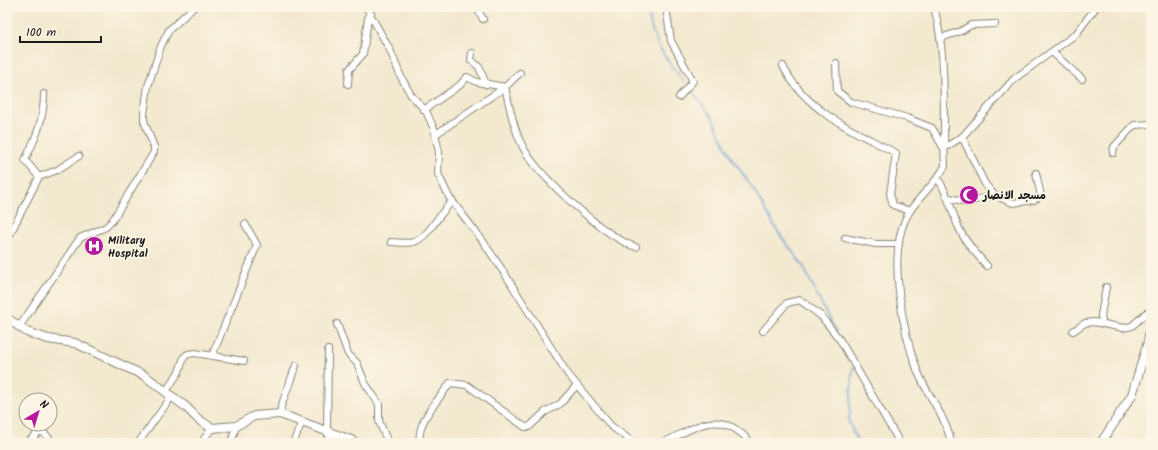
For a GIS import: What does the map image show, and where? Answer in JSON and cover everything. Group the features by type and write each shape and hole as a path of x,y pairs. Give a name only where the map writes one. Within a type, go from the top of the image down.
{"street":[{"path":"19,327 80,238 106,227 112,221 150,159 154,147 144,121 148,86 164,38 176,23 194,7"},
{"path":"476,7 483,19"},
{"path":"666,7 671,41 693,81 680,97"},
{"path":"934,7 941,38 944,80 945,166 938,179 910,211 905,219 899,244 898,256 901,308 908,345 918,373 946,423 951,443"},
{"path":"944,148 962,138 1014,79 1039,59 1052,52 1076,34 1096,7"},
{"path":"348,84 349,70 363,54 364,38 369,24 369,9"},
{"path":"369,9 390,50 401,77 411,95 424,110 436,134 439,152 438,174 452,201 490,251 554,353 577,385 611,426 634,443"},
{"path":"941,38 961,31 971,25 995,24"},
{"path":"1052,52 1082,79"},
{"path":"472,53 471,60 479,67 486,84"},
{"path":"836,63 837,91 851,102 907,118 932,128 944,148"},
{"path":"783,66 799,92 839,124 896,153 890,194 893,205 910,211"},
{"path":"436,134 505,88 520,73"},
{"path":"424,110 460,85 467,77 486,84 505,88"},
{"path":"505,88 510,110 527,154 563,194 579,209 625,244 636,247"},
{"path":"39,177 25,160 38,135 44,111 44,94"},
{"path":"1113,153 1117,143 1134,125 1151,124"},
{"path":"962,138 985,184 994,195 1013,203 1034,200 1040,196 1036,173"},
{"path":"7,240 39,177 57,170 78,156"},
{"path":"938,179 949,198 959,228 968,244 988,266"},
{"path":"949,198 968,202 994,195"},
{"path":"391,242 414,242 427,232 444,207 452,201"},
{"path":"212,356 257,245 245,224"},
{"path":"845,238 876,244 899,244"},
{"path":"1102,322 1101,315 1106,287"},
{"path":"763,331 787,303 800,300 821,316 840,340 900,443"},
{"path":"1073,331 1085,323 1102,322 1123,328 1132,326 1146,313 1151,315"},
{"path":"8,321 48,339 75,343 145,376 169,394 199,420 212,428 236,426 254,416 280,414 329,431 355,443"},
{"path":"1101,443 1132,395 1148,342 1151,321"},
{"path":"337,324 348,354 357,364 365,383 378,404 379,422 388,443"},
{"path":"326,443 329,431 328,350"},
{"path":"138,443 169,394 184,357 188,354 244,360"},
{"path":"280,414 281,407 296,365"},
{"path":"420,443 419,436 422,424 450,383 467,385 525,427 529,427 545,412 560,404 577,385"},
{"path":"293,443 302,422"},
{"path":"662,443 701,424 716,422 739,430 751,443"},
{"path":"231,443 236,426"},
{"path":"201,443 212,428"},
{"path":"27,443 40,431 54,443"}],"waterway":[{"path":"648,7 649,19 655,39 665,57 685,83"},
{"path":"691,90 711,115 731,157 752,187 778,232 803,266 837,332"},
{"path":"853,367 849,422 858,443"}],"place":[{"name":"مسجد الانصار","path":"969,195"},
{"name":"Military Hospital","path":"94,246"}]}
